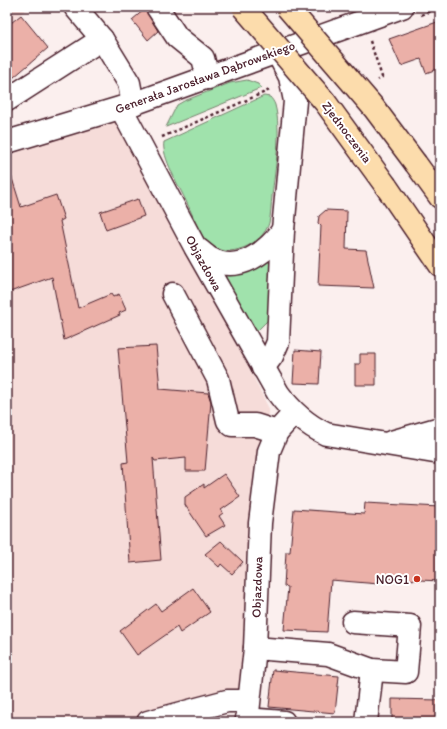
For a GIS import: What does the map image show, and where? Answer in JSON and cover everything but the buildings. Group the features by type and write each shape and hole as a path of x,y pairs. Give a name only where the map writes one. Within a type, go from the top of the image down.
{"main road":[{"name":"Zjednoczenia","path":"243,7 325,102 386,186 440,265"},
{"path":"287,7 374,108 440,197"}],"street":[{"name":"Objazdowa","path":"75,7 102,39 129,83 127,106 195,247 263,368 278,393 294,413 316,429 326,434 388,443 440,453"},
{"path":"157,7 177,37 203,58 208,78"},
{"name":"Generała Jarosława Dąbrowskiego","path":"7,142 127,106 402,7"},
{"path":"7,100 102,39"},
{"path":"263,368 272,356 278,342 283,230 295,101 290,77 277,52"},
{"path":"195,247 211,259 224,263 241,262 259,255 274,242 283,230"},
{"path":"173,294 218,379 228,421 232,424 255,426 276,432"},
{"name":"Objazdowa","path":"247,714 255,648 260,523 269,451 276,432 294,413"},
{"name":"Objazdowa","path":"388,443 440,428"},
{"path":"255,648 328,654 372,670 406,672 410,626 353,622"},
{"path":"366,722 372,670"},
{"path":"148,722 227,701 247,714 284,722"}],"path":[{"path":"369,36 382,77"}],"shaded area":[{"path":"7,7 29,7 7,25"},
{"path":"125,113 269,409 247,698 153,722 7,722 7,156"}],"green space":[{"path":"247,80 258,84 261,88 166,127 177,105 230,83"},
{"path":"264,96 270,97 275,105 278,126 277,150 269,223 260,238 244,248 225,251 216,249 205,240 196,224 168,163 165,155 164,142"},
{"path":"275,257 272,313 267,321 255,333 222,271 249,269"}],"place":[{"name":"NOG1","path":"417,579"}]}
